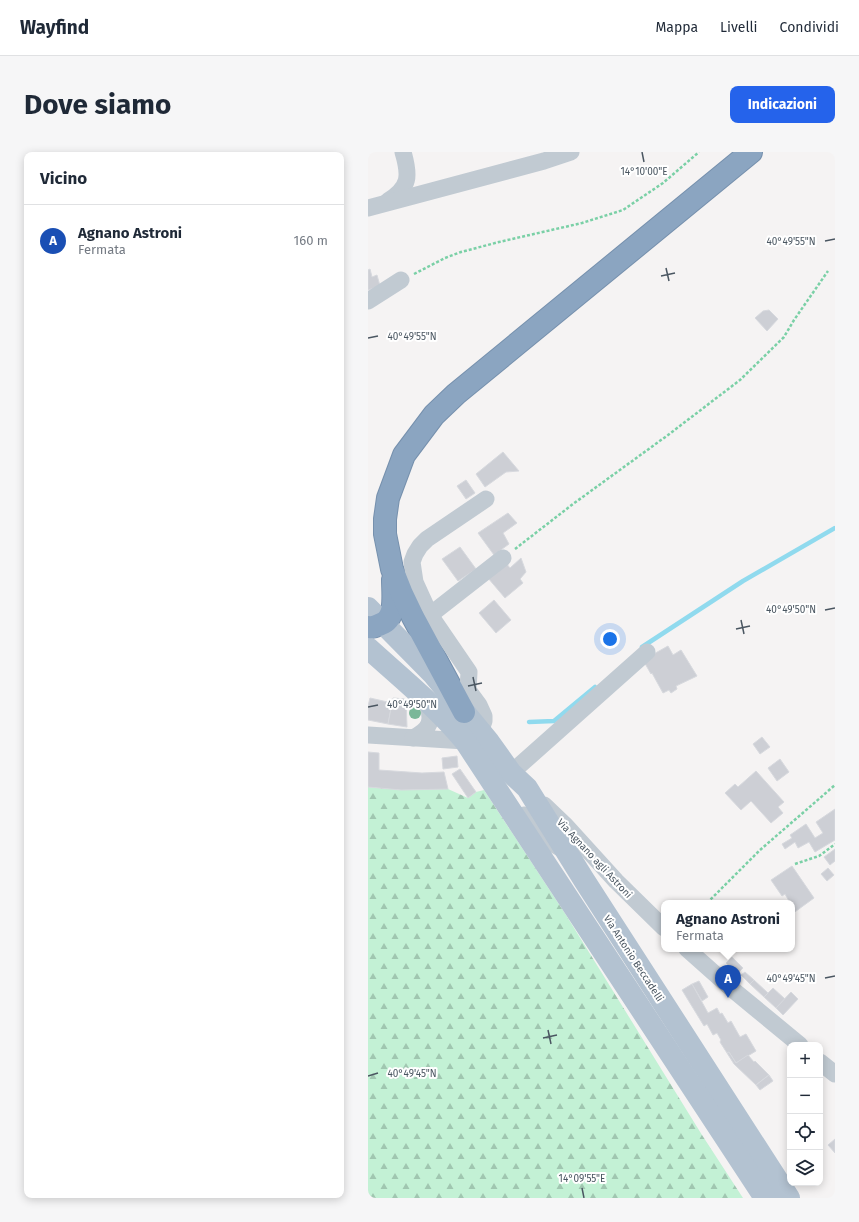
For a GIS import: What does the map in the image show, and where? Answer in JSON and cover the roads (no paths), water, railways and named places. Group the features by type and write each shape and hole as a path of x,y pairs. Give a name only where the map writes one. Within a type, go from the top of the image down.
{"highway":[{"path":"376,625 390,617 393,609 394,595 392,569 385,534 385,519 388,498 404,455 434,415 456,394 751,152"},
{"path":"392,569 413,617 471,727"}],"main road":[{"path":"368,608 376,625 433,674 471,727 499,791 765,1198"},
{"path":"368,648 458,732 471,727"},
{"name":"Via Antonio Beccadelli","path":"471,727 511,773 527,788 789,1198"}],"street":[{"path":"374,207 396,195 404,188 408,168 403,152"},
{"path":"374,207 544,161 571,152"},
{"path":"368,301 401,280"},
{"path":"368,735 413,738 471,727 484,721 484,716 479,705 468,690 469,672 430,615 415,582 412,562 414,554 427,539 486,499"},
{"path":"430,615 504,558"},
{"path":"511,773 647,652"},
{"path":"413,738 426,730 431,721 427,702"},
{"name":"Via Agnano agli Astroni","path":"527,788 566,826 616,881 661,925"},
{"path":"499,791 513,802 537,832 551,843 616,881"},
{"path":"690,952 732,989 796,1042"},
{"path":"823,1064 835,1074"}],"waterway":[{"path":"642,647 743,581 835,528"},
{"path":"529,722 554,721 595,687"}],"place":[{"name":"Agnano Astroni","path":"728,998"}]}
